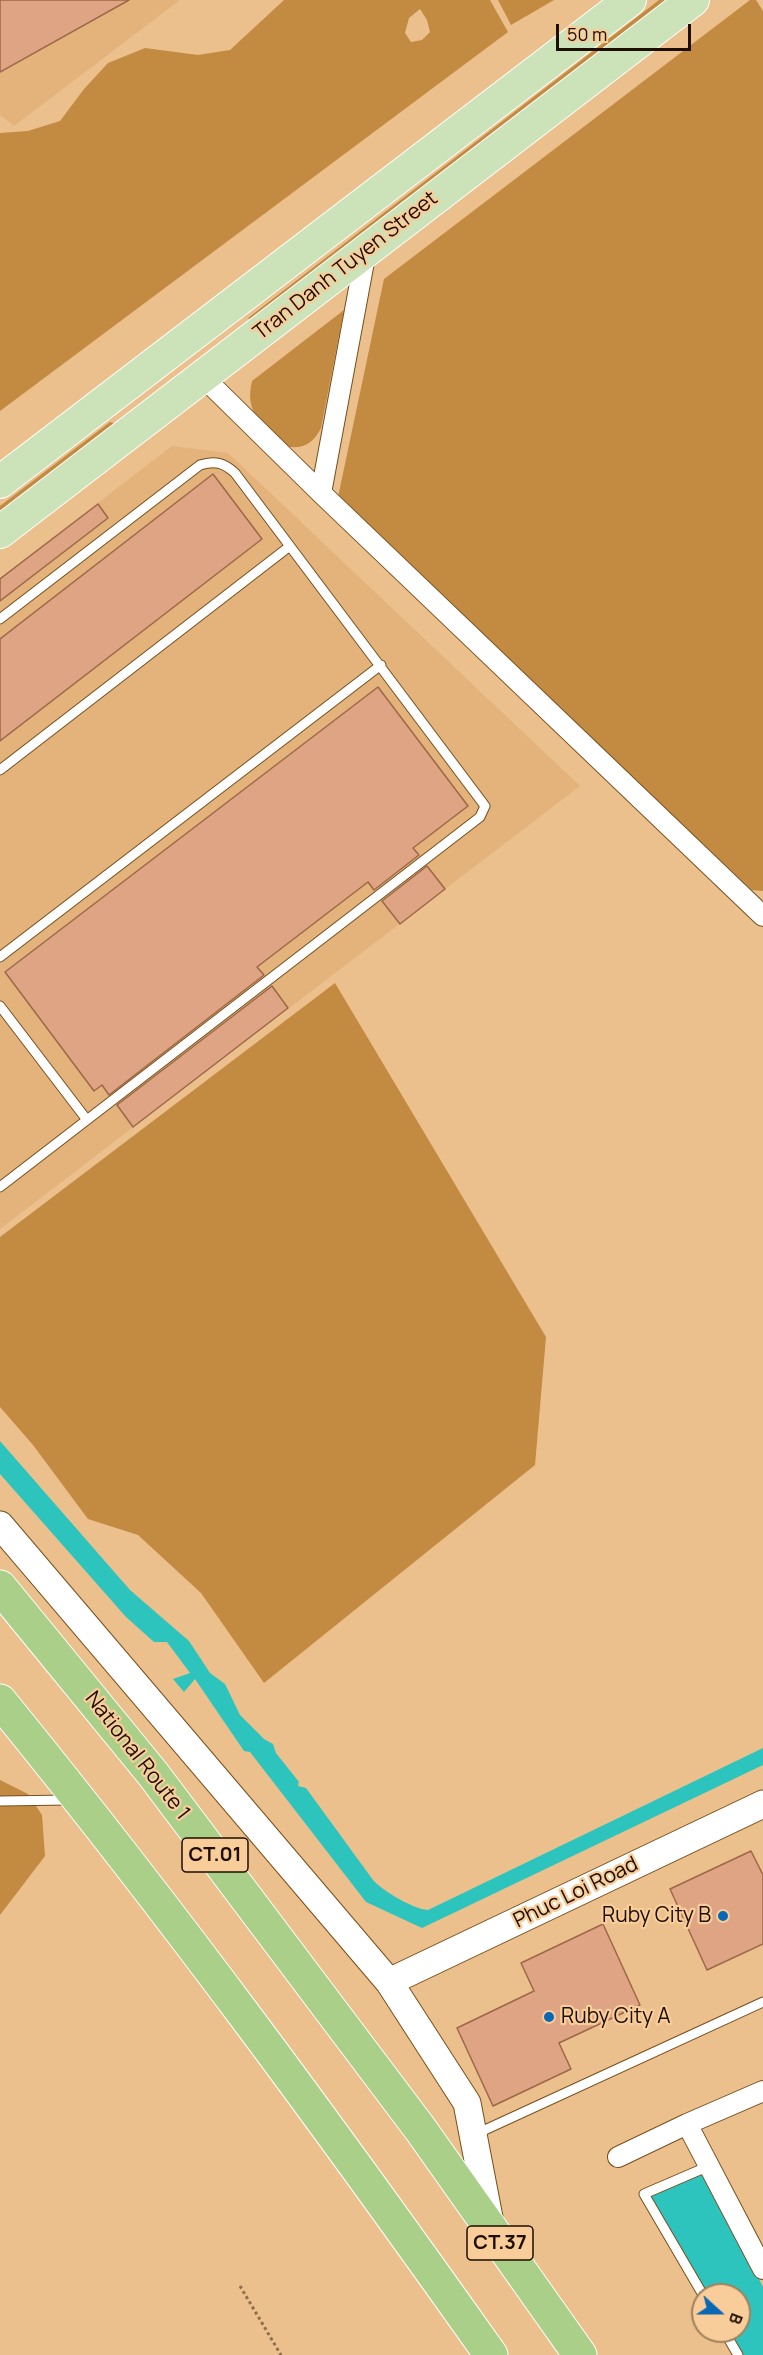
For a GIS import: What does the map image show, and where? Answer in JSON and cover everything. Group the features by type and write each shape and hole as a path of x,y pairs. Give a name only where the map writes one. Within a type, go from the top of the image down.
{"highway":[{"name":"National Route 1","path":"0,1587 153,1774 421,2130"},
{"path":"0,1701 80,1800 362,2173 491,2355"},
{"name":"CT.37","path":"421,2130 580,2355"}],"main road":[{"name":"Tran Danh Tuyen Street","path":"0,482 630,0"},
{"name":"Tran Danh Tuyen Street","path":"0,532 693,0"},
{"path":"177,347 203,376"},
{"path":"0,1525 389,1982 468,2103 492,2231"},
{"name":"Phuc Loi Road","path":"389,1982 763,1804"}],"street":[{"path":"321,493 366,251"},
{"path":"203,376 321,493 761,913"},
{"path":"618,2157 763,2091"},
{"path":"687,2124 763,2269"}],"lane":[{"path":"0,619 200,465 211,462 225,464 235,473 381,664 483,800 485,806 480,817 0,1187"},
{"path":"0,770 290,546"},
{"path":"0,957 381,664"},
{"path":"0,1006 87,1120"},
{"path":"0,1801 80,1800"},
{"path":"474,2136 763,2002"},
{"path":"696,2283 644,2193 709,2166"}],"path":[{"path":"240,2286 281,2355"}],"shaded area":[{"path":"0,0 180,0 14,126 0,115"},
{"path":"284,0 490,0 508,32 0,411 0,133 28,131 60,121 84,89 108,63 145,48 198,55 230,50","holes":["420,9 427,20 430,32 422,40 411,42 405,33 409,18"]},
{"path":"498,0 554,0 511,25"},
{"path":"659,0 672,0 253,322 248,318"},
{"path":"750,0 756,0 763,11 763,891 752,890 338,497 384,279"},
{"path":"344,310 321,428 311,442 297,447 285,446 263,425 253,411 250,392 252,381"},
{"path":"110,422 117,424 0,518 0,506"},
{"path":"172,446 228,453 580,786 0,1229 0,578"},
{"path":"335,983 546,1337 535,1465 264,1683 201,1593 138,1535 88,1519 33,1445 0,1407 0,1237"},
{"path":"0,1780 28,1794 42,1815 45,1856 0,1915"}],"water":[{"path":"0,1441 130,1590 189,1641 210,1673 225,1684 240,1715 264,1739 273,1744 276,1753 299,1782 298,1786 306,1788 373,1880 391,1894 414,1906 428,1910 763,1748 763,1765 422,1928 366,1902 250,1752 244,1751 195,1679 184,1692 173,1679 190,1673 167,1642 154,1642 126,1617 0,1474"},
{"path":"701,2174 707,2175 763,2287 763,2355 741,2355 734,2343 751,2343 751,2283 700,2283 651,2199 652,2194"}],"building":[{"path":"0,0 129,0 0,72"},
{"path":"213,474 262,539 0,741 0,639"},
{"path":"98,504 108,518 0,601 0,579"},
{"path":"378,687 468,806 413,848 419,855 374,890 368,882 257,967 264,975 109,1095 102,1085 94,1091 5,972"},
{"path":"427,866 445,889 400,924 382,901"},
{"path":"272,986 288,1008 133,1127 117,1105"},
{"name":"Ruby City B","path":"751,1851 763,1875 763,1944 707,1970 670,1889"},
{"name":"Ruby City A","path":"603,1924 640,2005 559,2043 571,2069 493,2106 457,2028 534,1991 521,1963"}],"place":[{"name":"Ruby City B","path":"723,1916"},
{"name":"Ruby City A","path":"549,2017"}]}
